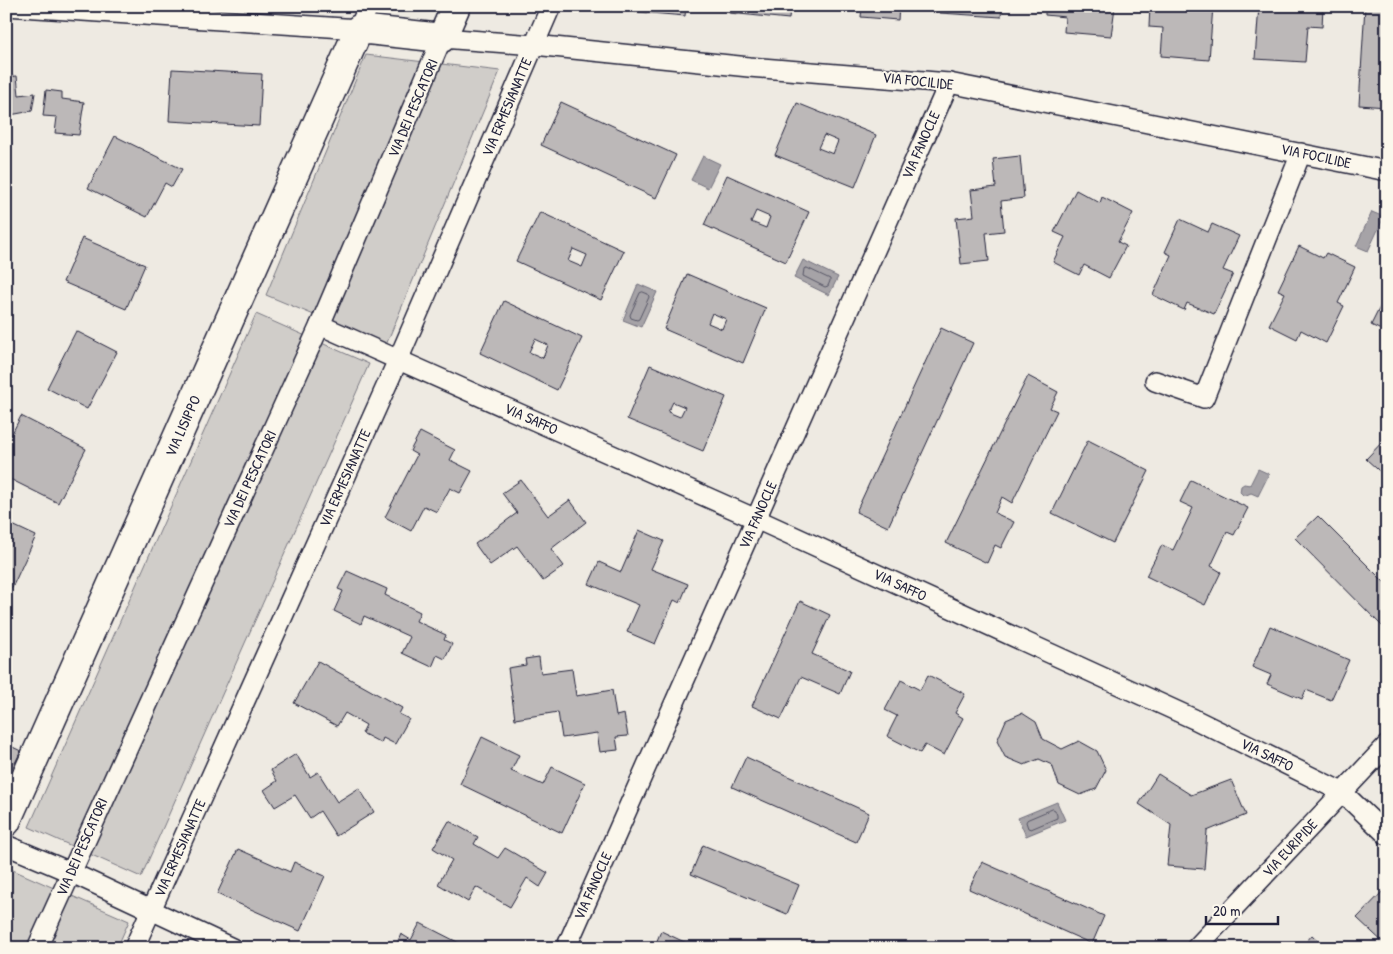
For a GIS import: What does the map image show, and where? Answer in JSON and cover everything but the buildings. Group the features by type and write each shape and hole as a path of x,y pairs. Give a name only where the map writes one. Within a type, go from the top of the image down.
{"street":[{"path":"6,6 364,18 442,38"},
{"name":"VIA DEI PESCATORI","path":"37,948 320,325 456,6"},
{"name":"VIA ERMESIANATTE","path":"134,948 398,360 551,6"},
{"name":"VIA LISIPPO","path":"6,822 364,18"},
{"name":"VIA FOCILIDE","path":"442,38 948,82 1387,171"},
{"name":"VIA FANOCLE","path":"566,948 948,82"},
{"path":"1154,381 1204,398 1301,153"},
{"name":"VIA SAFFO","path":"320,325 1194,719 1342,792 1387,835"},
{"name":"VIA EURIPIDE","path":"1196,948 1387,745"},
{"path":"6,845 70,872 232,948"}],"shaded area":[{"path":"366,55 500,71 386,345 266,295"},
{"path":"256,314 369,364 141,877 29,827"},
{"path":"6,867 129,921 117,948 6,948"}],"water":[{"path":"703,156 720,164 708,188 691,180"},
{"path":"1372,212 1384,217 1368,251 1356,246"},
{"path":"803,260 838,277 829,295 794,278"},
{"path":"638,284 657,292 641,327 623,320"},
{"path":"1258,469 1269,474 1258,496 1251,493 1244,496 1240,492 1241,486 1244,484 1250,485"},
{"path":"1057,802 1065,820 1026,836 1018,818"}]}
